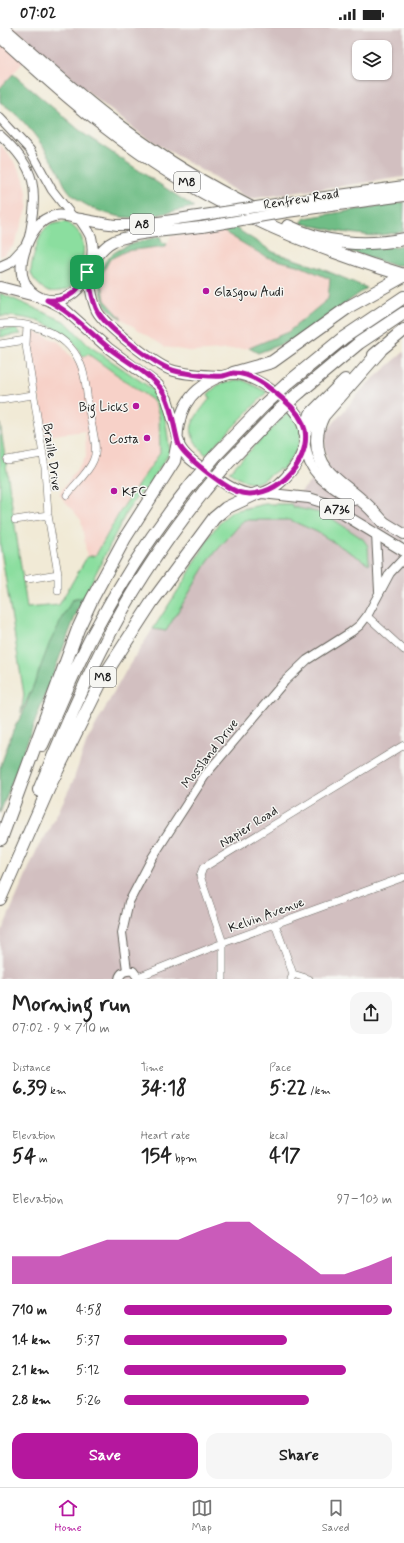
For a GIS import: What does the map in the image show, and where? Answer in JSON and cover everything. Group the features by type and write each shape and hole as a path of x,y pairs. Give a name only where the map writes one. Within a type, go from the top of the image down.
{"highway":[{"name":"M8","path":"3,28 118,125 182,169 248,206 292,228 330,240 365,243 404,239"},
{"name":"M8","path":"0,36 105,127 140,153 173,174 288,235 330,252 404,276"},
{"name":"M8","path":"227,375 272,362 320,326 376,290 404,276"},
{"name":"M8","path":"0,840 93,635 137,558 193,482 214,456 288,383 343,338 402,298"},
{"name":"M8","path":"0,881 59,742 105,643 158,552 226,465 275,414 355,347 404,313"},
{"path":"305,437 312,414 319,405 355,371 404,330"},
{"path":"380,351 323,416 318,428 317,448 319,459 327,471 363,501 384,522"},
{"name":"M8","path":"0,840 67,657 84,617 125,538 174,461 178,438"},
{"name":"M8","path":"0,899 51,783 89,704 116,655 152,602 214,518 226,508 260,493"}],"main road":[{"name":"Renfrew Road","path":"76,218 116,225 137,224 204,216 282,203 404,186"},
{"name":"Renfrew Road","path":"89,268 100,252 114,241 129,237 202,227 287,212 404,196"},
{"path":"0,267 11,262 27,244 36,227 48,218 56,216 76,218 86,226 91,238 93,254 89,268 82,285 72,295 61,300 47,300 0,287"},
{"path":"27,244 22,270 23,277 27,286 37,296"},
{"name":"A736","path":"89,268 95,305 101,317 108,325 164,367 178,372 227,375 255,379 288,403 298,413 305,437 308,461 318,475 384,522 404,534"},
{"name":"A736","path":"47,300 62,307 108,348 158,385 167,399 178,438 186,454 233,490 243,493 298,496 325,502 404,551"},
{"path":"178,438 183,411 189,400 205,384 227,375"},
{"path":"260,493 276,486 290,472 301,457 305,437"}],"street":[{"path":"0,118 30,150 52,190 76,218"},
{"path":"0,135 25,164 34,186 35,204 27,244"},
{"path":"0,324 27,326 46,330 64,341 78,359 84,375 95,453 94,461 67,494"},
{"name":"Braille Drive","path":"27,326 26,340 45,468 48,515 58,574 58,591"},
{"path":"0,344 26,340"},
{"path":"0,400 33,395"},
{"path":"7,460 42,454"},
{"path":"15,520 48,515"},
{"name":"Mossland Drive","path":"376,534 379,591"},
{"name":"Mossland Drive","path":"128,970 122,933 129,902 152,858 206,774 285,681 307,660 351,632 367,616 379,591 390,573 404,558"},
{"path":"28,579 58,574"},
{"path":"367,616 404,650"},
{"name":"Napier Road","path":"223,979 223,943 200,876 203,868 404,745"},
{"name":"Kelvin Avenue","path":"139,978 223,943 404,877"},
{"path":"275,924 292,977 309,979"},
{"path":"119,979 122,973 128,970 133,971 139,978"}],"shaded area":[{"path":"0,28 15,28 37,47 0,88"},
{"path":"15,28 404,28 404,177 249,199 141,134 94,97"},
{"path":"0,144 16,164 24,179 28,207 14,245 5,254 0,256"},
{"path":"219,229 266,257 300,266 330,279 328,299 288,332 249,348 194,352 165,347 122,319 105,300 101,276 110,259 126,251 166,246 171,236"},
{"path":"34,331 59,342 74,361 88,354 155,402 159,416 160,453 121,510 96,555 87,557 81,520 59,494 86,457 85,431 45,436 29,333"},
{"path":"404,352 404,979 0,979 0,935 38,847 50,829 73,781 87,741 128,667 186,578 212,532 223,519 244,507 265,504 291,503 328,462 324,434 366,385"}],"green space":[{"path":"13,74 84,134 194,207 131,218 115,216 100,211 79,200 66,188 57,168 32,132 9,108 0,102 0,88"},
{"path":"404,202 403,232 373,236 342,232 301,223 305,218"},
{"path":"66,222 78,231 81,237 84,250 81,264 73,286 65,290 52,292 46,291 33,278 31,272 34,255 45,229 52,224"},
{"path":"234,227 273,252 320,268 367,288 295,339 258,353 249,348 288,332 328,299 330,279 300,266 266,257 219,229"},
{"path":"160,236 162,242 167,244 166,246 126,251 110,259 101,276 104,265 109,257 127,246"},
{"path":"325,243 391,247 404,245 404,265 392,265"},
{"path":"101,276 105,300 122,319 109,310 103,299"},
{"path":"0,293 66,322 88,345 158,393 163,402 170,452 146,489 138,495 126,513 84,597 72,600 21,713 24,695 0,544 0,423 27,608 59,605 87,557 96,555 121,510 160,453 159,416 155,402 88,354 83,357 76,346 58,330 37,321 25,318 0,316"},
{"path":"0,329 17,329 21,334 0,337"},
{"path":"235,380 243,380 267,392 206,455 198,446 194,438 192,426 194,420 210,398 208,394 218,385"},
{"path":"290,410 297,420 301,433 299,445 290,461 282,470 279,469 265,479 255,483 244,481 229,472"},
{"path":"265,504 291,504 293,507 325,514 363,539 368,546 369,564 317,532 290,520 244,520 211,557 166,631 153,629 186,578 212,532 223,519 233,511"},
{"path":"84,597 0,813 0,768 13,730 23,713 50,642 72,600"}],"place":[{"name":"Glasgow Audi","path":"206,291"},
{"name":"Big Licks","path":"136,406"},
{"name":"Costa","path":"147,438"},
{"name":"KFC","path":"114,491"}],"route":[{"path":"87,272 92,286 92,294 95,305 104,321 158,363 170,370 178,372 222,376 233,373 255,379 288,403 298,413 305,432 301,457 298,463 280,483 261,493 238,492 196,463 186,454 178,442 167,399 158,385 108,348 62,307 47,300 61,300 78,291 87,272"}]}
